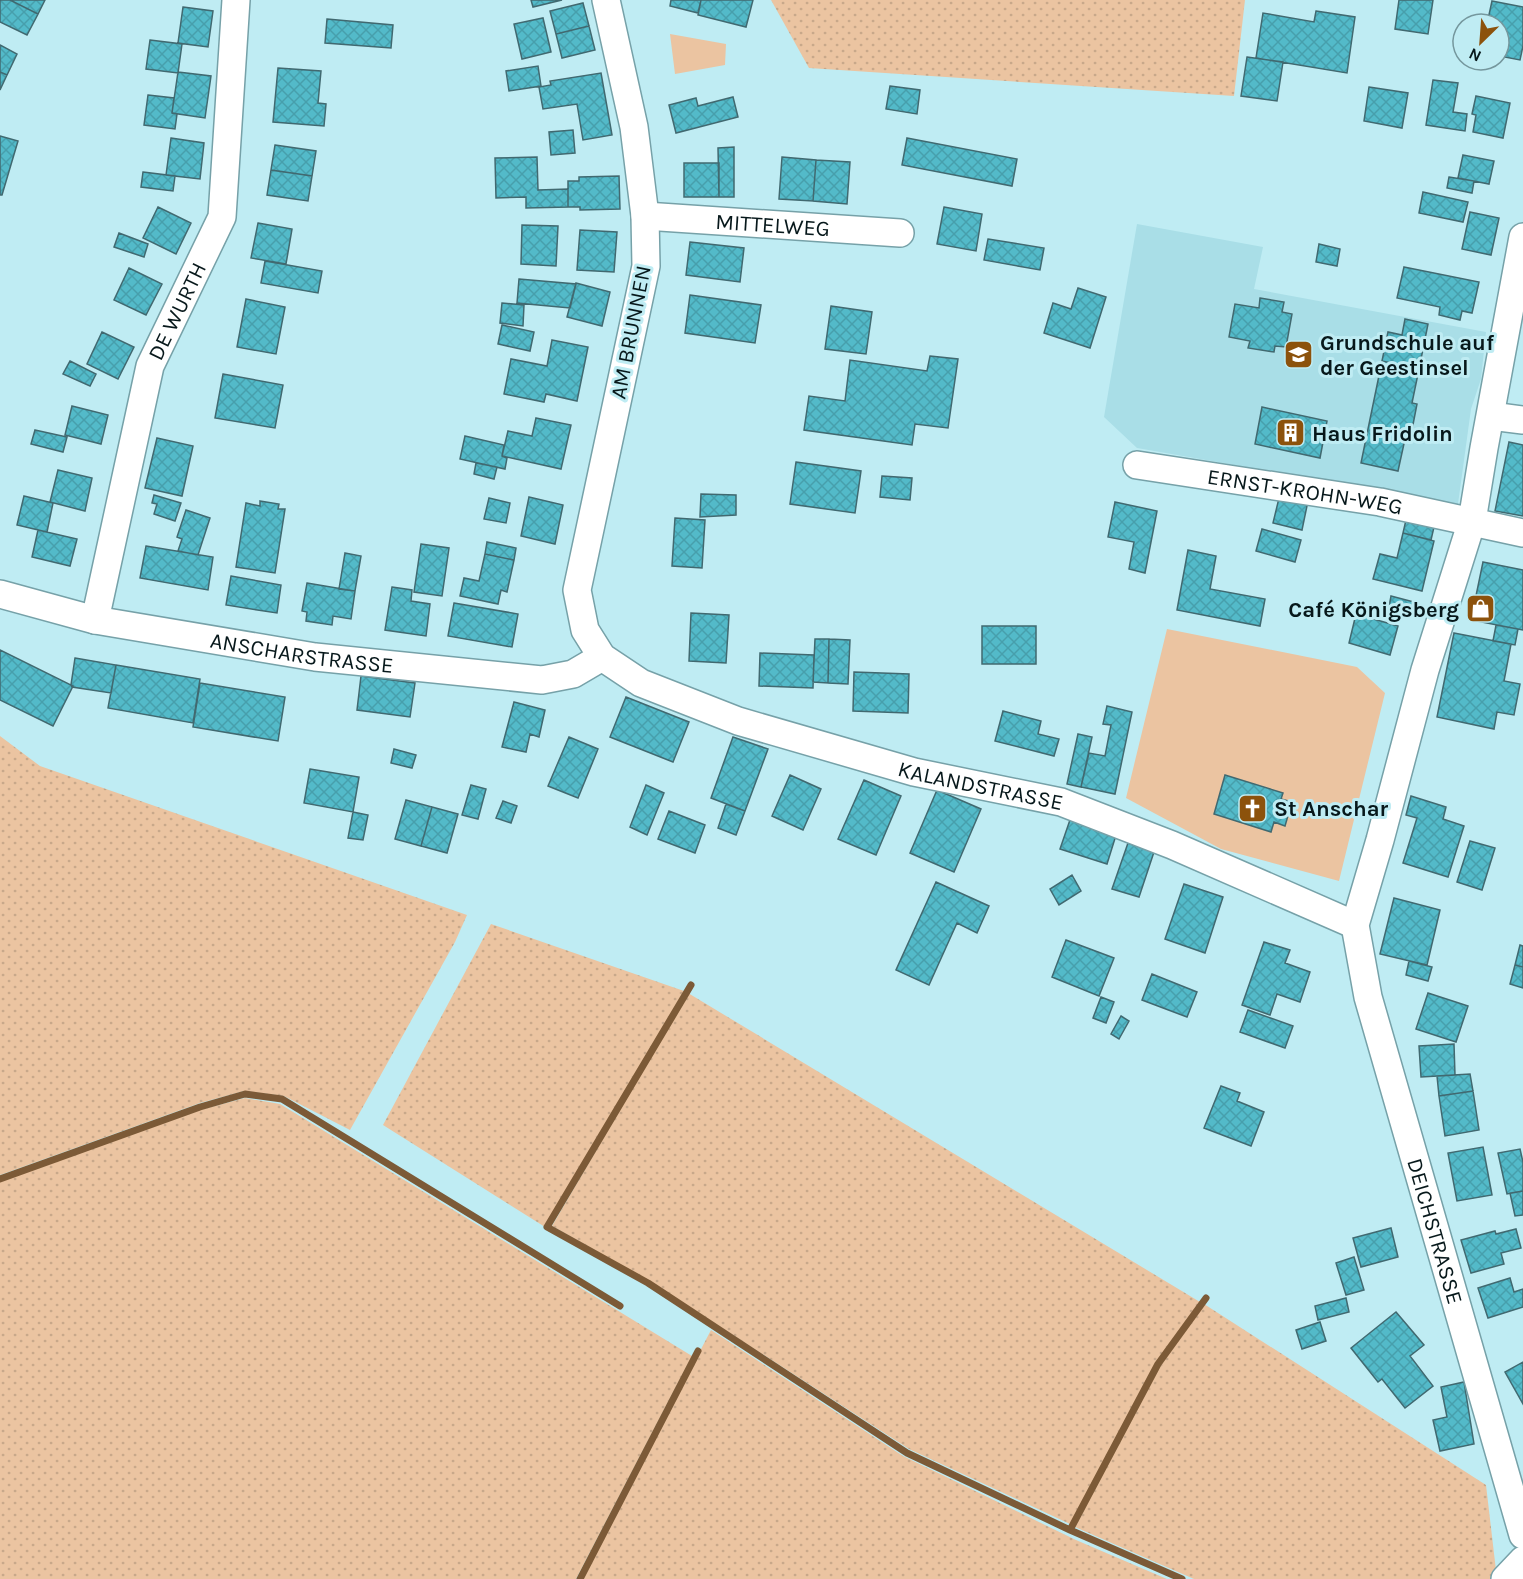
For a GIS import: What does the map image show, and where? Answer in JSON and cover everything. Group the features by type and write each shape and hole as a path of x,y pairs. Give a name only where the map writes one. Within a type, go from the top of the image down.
{"street":[{"name":"DE WURTH","path":"95,620 150,366 222,217 236,0"},
{"name":"AM BRUNNEN","path":"602,657 585,630 577,590 646,266 645,216 634,127 606,0"},
{"name":"MITTELWEG","path":"645,216 900,233"},
{"path":"1355,925 1425,670 1472,521 1523,237"},
{"path":"1491,416 1523,420"},
{"name":"ERNST-KROHN-WEG","path":"1137,465 1380,502 1523,533"},
{"name":"ANSCHARSTRASSE","path":"0,594 95,620 315,657 542,680 573,674 602,657"},
{"name":"KALANDSTRASSE","path":"602,657 641,683 738,721 914,772 1061,802 1172,845 1355,925"},
{"name":"DEICHSTRASSE","path":"1355,925 1368,997 1523,1535"},
{"path":"1505,1579 1507,1574 1523,1560"}],"shaded area":[{"path":"771,0 1245,0 1234,96 809,68"},
{"path":"670,34 726,44 725,65 675,74"},
{"name":"Grundschule auf der Geestinsel","path":"1137,224 1263,247 1254,289 1486,332 1481,379 1471,409 1458,504 1137,448 1104,417"},
{"path":"1167,629 1357,667 1385,693 1339,881 1221,849 1126,798"},
{"path":"0,736 40,766 467,915 455,942 350,1130 284,1096 244,1091 200,1103 0,1175"},
{"path":"491,924 684,991 545,1227 383,1125"},
{"path":"688,993 1200,1302 1156,1363 1070,1524 909,1449 651,1282 552,1226"},
{"path":"245,1098 280,1104 692,1356 576,1579 0,1579 0,1181 200,1110"},
{"path":"1204,1304 1486,1485 1497,1579 1194,1579 1075,1527 1160,1366"},
{"path":"711,1330 903,1456 1076,1540 1167,1579 581,1579"}],"building":[{"path":"0,0 10,0 38,14 27,35 0,22"},
{"path":"10,0 45,0 38,14"},
{"path":"531,0 562,0 533,7"},
{"path":"671,0 701,0 698,13 670,6"},
{"path":"701,0 753,0 746,27 698,15"},
{"path":"1399,0 1433,0 1428,34 1395,29"},
{"path":"1492,1 1523,7 1523,46 1520,60 1511,58 1511,12 1490,12"},
{"path":"583,3 589,26 556,34 550,11"},
{"path":"183,7 213,11 208,47 178,43"},
{"path":"1316,11 1355,17 1347,73 1256,58 1263,13 1314,22"},
{"path":"543,18 551,52 522,59 514,24"},
{"path":"327,19 393,25 391,48 325,43"},
{"path":"589,26 595,50 562,58 556,34"},
{"path":"150,40 182,44 178,73 146,69"},
{"path":"0,45 17,54 7,75 0,72"},
{"path":"1247,57 1283,62 1277,101 1241,96"},
{"path":"538,66 541,86 509,91 506,71"},
{"path":"278,68 321,71 318,103 326,104 324,126 273,122"},
{"path":"0,72 7,75 0,90"},
{"path":"178,72 211,76 205,118 172,113"},
{"path":"601,73 612,135 583,140 577,104 543,109 539,87 551,85 550,81"},
{"path":"1433,80 1458,83 1453,112 1467,114 1465,131 1426,125"},
{"path":"890,86 920,90 917,114 886,109"},
{"path":"1369,87 1408,93 1402,128 1364,121"},
{"path":"148,95 174,98 172,113 177,114 175,129 144,125"},
{"path":"1476,96 1510,103 1503,138 1473,132 1476,115 1472,114"},
{"path":"733,97 738,117 676,133 669,105 696,98 698,106"},
{"path":"573,130 575,153 551,155 549,132"},
{"path":"0,136 18,141 2,195 0,195"},
{"path":"171,138 204,143 200,179 166,175"},
{"path":"907,138 1017,159 1012,186 902,165"},
{"path":"275,145 316,151 312,176 271,170"},
{"path":"734,147 734,197 719,197 718,148"},
{"path":"1463,155 1494,161 1489,184 1458,178"},
{"path":"537,157 538,190 568,189 568,207 526,208 526,197 496,198 495,158"},
{"path":"782,157 816,160 813,201 779,199"},
{"path":"816,160 850,162 847,204 813,201"},
{"path":"684,163 719,163 719,197 684,197"},
{"path":"271,170 312,176 308,201 267,195"},
{"path":"143,172 175,176 173,191 141,187"},
{"path":"619,176 620,209 580,210 580,207 568,207 568,181 579,181 579,177"},
{"path":"1449,177 1474,181 1472,193 1447,188"},
{"path":"1423,192 1468,202 1463,222 1419,213"},
{"path":"158,207 191,223 176,254 143,238"},
{"path":"944,207 982,214 976,251 937,244"},
{"path":"1470,212 1499,218 1491,255 1462,249"},
{"path":"258,223 292,229 286,264 251,258"},
{"path":"522,225 558,226 556,266 521,264"},
{"path":"580,230 617,232 614,272 577,270"},
{"path":"119,233 148,244 144,257 114,247"},
{"path":"988,239 1044,248 1040,270 984,260"},
{"path":"690,242 744,248 740,282 686,275"},
{"path":"1319,244 1340,249 1337,266 1316,262"},
{"path":"265,261 322,271 318,293 261,283"},
{"path":"1404,267 1479,282 1472,313 1462,311 1460,320 1439,315 1440,307 1397,298"},
{"path":"129,268 162,284 146,315 114,300"},
{"path":"519,279 576,284 570,308 517,303"},
{"path":"576,283 610,292 602,326 567,317"},
{"path":"1078,288 1106,297 1090,348 1044,333 1053,303 1071,309"},
{"path":"690,295 761,305 755,343 685,333"},
{"path":"1260,298 1284,302 1282,312 1292,314 1286,347 1275,346 1274,352 1248,348 1250,341 1229,337 1235,304 1259,308"},
{"path":"246,299 285,307 276,354 237,347"},
{"path":"502,303 524,305 523,326 500,323"},
{"path":"831,306 872,312 866,354 825,349"},
{"path":"1405,319 1428,324 1419,369 1382,361 1388,332 1402,335"},
{"path":"502,325 534,332 530,351 498,344"},
{"path":"102,332 134,347 118,379 87,364"},
{"path":"552,340 588,347 577,401 546,394 544,402 504,394 511,359 547,366"},
{"path":"930,356 958,359 948,428 915,424 912,445 804,430 809,396 845,401 850,360 927,371"},
{"path":"70,361 96,374 90,386 63,374"},
{"path":"1382,361 1419,369 1412,403 1417,404 1410,440 1405,439 1398,471 1361,463"},
{"path":"223,374 283,385 275,428 215,418"},
{"path":"72,406 108,415 101,444 65,435"},
{"name":"Haus Fridolin","path":"1262,407 1327,421 1320,458 1255,444"},
{"path":"536,418 571,425 561,469 502,456 508,431 532,436"},
{"path":"35,430 67,437 63,452 31,444"},
{"path":"465,436 504,445 502,456 507,458 505,469 460,459"},
{"path":"157,438 193,446 182,496 145,488"},
{"path":"1509,442 1523,445 1523,516 1495,511"},
{"path":"796,462 861,471 855,513 790,504"},
{"path":"476,463 497,467 494,479 474,474"},
{"path":"58,470 92,478 85,511 50,502"},
{"path":"882,476 912,478 910,500 880,497"},
{"path":"701,494 736,495 736,515 700,517"},
{"path":"1280,494 1308,501 1302,530 1273,523"},
{"path":"154,495 181,503 175,521 154,514 157,504 152,503"},
{"path":"24,496 53,503 47,532 17,525"},
{"path":"529,497 563,505 555,544 521,536"},
{"path":"489,498 510,503 506,523 484,519"},
{"path":"260,501 279,504 278,509 285,509 275,573 236,567 246,503 260,506"},
{"path":"1115,502 1157,511 1145,573 1129,569 1134,542 1108,537"},
{"path":"186,510 210,518 198,555 178,551 182,539 177,537"},
{"path":"675,518 705,520 702,568 672,566"},
{"path":"1406,520 1434,527 1431,540 1403,533"},
{"path":"1262,529 1301,540 1295,562 1256,551"},
{"path":"38,530 77,539 70,566 32,557"},
{"path":"1403,533 1434,541 1422,591 1373,579 1380,554 1397,558"},
{"path":"487,542 516,548 514,560 485,554"},
{"path":"421,544 449,548 442,596 414,592"},
{"path":"146,546 213,557 208,590 140,578"},
{"path":"1188,550 1216,556 1210,589 1265,599 1260,626 1177,610"},
{"path":"345,553 361,556 355,591 339,589"},
{"path":"485,554 514,560 507,592 501,590 498,604 460,596 464,578 479,581"},
{"path":"1483,562 1523,570 1523,630 1471,620"},
{"path":"231,576 281,585 277,613 226,605"},
{"path":"307,583 355,591 351,619 333,616 332,625 306,621 307,612 302,611"},
{"path":"392,587 412,590 411,601 430,604 426,636 385,630"},
{"path":"1391,596 1414,602 1412,612 1389,607"},
{"path":"454,603 518,614 512,647 448,636"},
{"path":"691,613 729,615 726,663 689,661"},
{"path":"1356,614 1398,626 1390,655 1349,643"},
{"path":"1496,625 1518,629 1515,645 1493,641"},
{"path":"982,626 1036,626 1036,664 982,664"},
{"path":"1454,633 1511,644 1504,681 1520,684 1514,715 1497,712 1494,729 1437,717"},
{"path":"815,639 829,639 828,683 813,682"},
{"path":"829,639 850,640 848,684 828,683"},
{"path":"0,650 73,686 53,726 0,700"},
{"path":"760,653 814,655 813,688 759,686"},
{"path":"75,658 116,665 111,693 72,687"},
{"path":"116,665 200,679 193,723 108,708"},
{"path":"854,672 909,674 908,713 853,711"},
{"path":"361,676 415,683 410,717 357,710"},
{"path":"200,683 285,697 278,741 193,727"},
{"path":"626,697 689,722 673,762 610,737"},
{"path":"514,702 545,710 539,737 530,734 526,752 502,747"},
{"path":"1107,706 1132,712 1115,794 1081,787 1089,753 1105,756 1111,725 1103,724"},
{"path":"1003,711 1041,721 1038,734 1059,739 1054,756 995,741"},
{"path":"1078,734 1092,737 1081,787 1067,784"},
{"path":"569,737 598,749 578,798 548,786"},
{"path":"733,737 768,749 745,811 711,798"},
{"path":"394,749 416,755 412,768 391,763"},
{"path":"310,769 359,777 353,812 304,803"},
{"path":"790,775 821,789 803,830 772,816"},
{"name":"St Anschar","path":"1225,775 1283,793 1281,799 1292,802 1285,826 1274,822 1271,832 1214,814"},
{"path":"864,780 901,796 876,855 838,839"},
{"path":"471,785 486,789 478,819 462,815"},
{"path":"646,785 664,793 647,835 630,827"},
{"path":"937,790 981,809 954,872 910,853"},
{"path":"1411,796 1446,807 1443,819 1464,826 1448,877 1403,863 1417,818 1406,815"},
{"path":"406,800 432,807 421,846 395,839"},
{"path":"503,801 517,806 511,823 496,818"},
{"path":"726,804 745,811 736,835 718,828"},
{"path":"432,807 458,814 447,853 421,846"},
{"path":"669,811 705,825 695,853 658,839"},
{"path":"353,812 368,815 363,840 348,838"},
{"path":"1071,817 1117,832 1107,864 1060,849"},
{"path":"1470,841 1495,848 1482,890 1457,882"},
{"path":"1128,843 1154,852 1139,897 1112,889"},
{"path":"1072,875 1081,891 1059,905 1050,889"},
{"path":"936,882 989,906 977,933 957,923 929,985 896,970"},
{"path":"1184,884 1223,897 1205,953 1165,939"},
{"path":"1394,898 1440,910 1427,965 1380,954"},
{"path":"1066,940 1114,958 1099,996 1052,977"},
{"path":"1264,942 1290,950 1285,963 1310,972 1300,1002 1277,994 1270,1015 1242,1005"},
{"path":"1520,945 1523,946 1523,967 1515,965"},
{"path":"1409,961 1432,967 1428,981 1406,975"},
{"path":"1515,965 1523,967 1523,988 1510,984"},
{"path":"1152,974 1197,992 1187,1017 1142,1000"},
{"path":"1428,993 1468,1006 1456,1042 1416,1029"},
{"path":"1101,997 1114,1002 1106,1023 1093,1018"},
{"path":"1248,1010 1293,1026 1285,1048 1240,1032"},
{"path":"1121,1016 1129,1021 1119,1039 1111,1034"},
{"path":"1454,1044 1455,1075 1421,1077 1419,1046"},
{"path":"1470,1074 1473,1091 1439,1096 1437,1076"},
{"path":"1221,1086 1240,1093 1237,1101 1264,1112 1251,1146 1204,1128"},
{"path":"1473,1091 1479,1130 1445,1136 1439,1096"},
{"path":"1483,1147 1492,1195 1457,1201 1448,1153"},
{"path":"1520,1149 1523,1162 1523,1191 1507,1194 1498,1153"},
{"path":"1523,1191 1523,1215 1515,1216 1510,1193"},
{"path":"1391,1228 1398,1257 1361,1267 1353,1238"},
{"path":"1516,1229 1521,1248 1501,1253 1504,1264 1471,1273 1461,1240 1495,1231 1496,1234"},
{"path":"1354,1257 1364,1290 1346,1295 1336,1263"},
{"path":"1510,1278 1514,1292 1523,1289 1523,1307 1488,1318 1478,1288"},
{"path":"1346,1298 1349,1312 1318,1320 1315,1306"},
{"path":"1396,1312 1424,1345 1410,1356 1433,1386 1405,1408 1382,1379 1378,1382 1351,1348"},
{"path":"1320,1322 1326,1341 1302,1349 1296,1330"},
{"path":"1523,1362 1523,1404 1505,1372"},
{"path":"1464,1382 1474,1444 1440,1451 1433,1420 1447,1417 1441,1387"}],"waterway":[{"path":"691,985 547,1227 648,1283 907,1453 1070,1530 1182,1579"},
{"path":"0,1179 200,1107 245,1094 282,1099 620,1306"},
{"path":"1070,1530 1158,1364 1206,1298"},
{"path":"580,1579 698,1351"}],"place":[{"name":"Grundschule auf der Geestinsel","path":"1299,355"},
{"name":"Haus Fridolin","path":"1291,433"},
{"name":"Café Königsberg","path":"1480,609"},
{"name":"St Anschar","path":"1253,808"}]}
